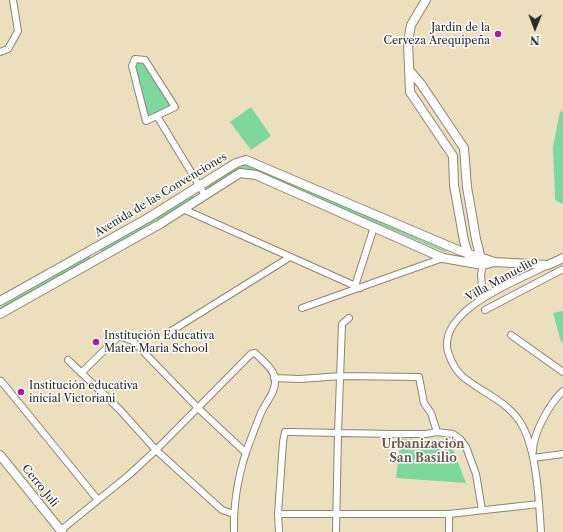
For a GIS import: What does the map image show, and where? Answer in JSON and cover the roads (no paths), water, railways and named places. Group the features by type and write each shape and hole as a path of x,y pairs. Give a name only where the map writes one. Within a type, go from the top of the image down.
{"street":[{"path":"0,52 8,49 18,31 13,0"},
{"path":"426,0 411,25 408,42 410,71 408,81 410,92 452,156 454,185 464,240 472,264 481,274"},
{"path":"135,59 145,60 175,107 157,116 146,122 132,66 135,59"},
{"path":"410,71 421,84 464,148 467,187 476,239 483,265 481,274 483,298"},
{"path":"157,116 205,195"},
{"name":"Avenida de las Convenciones","path":"0,301 148,218 241,161 251,161 468,254 480,256 494,262"},
{"name":"Avenida de las Convenciones","path":"0,314 98,259 183,209 240,173 251,173 443,258 483,265 494,262 548,265"},
{"path":"183,209 357,287"},
{"path":"357,287 374,228"},
{"path":"92,249 98,259"},
{"path":"168,333 290,257"},
{"path":"302,308 357,287 443,258"},
{"path":"548,265 563,258"},
{"name":"Villa Manuelito","path":"541,532 533,458 524,428 509,408 462,377 450,358 448,339 453,323 460,314 483,298 548,265"},
{"path":"485,310 563,269"},
{"path":"336,532 342,324 348,318"},
{"path":"511,335 563,372"},
{"path":"81,373 119,336 133,341 198,408 246,453"},
{"path":"62,531 129,476 251,354 255,353 272,370 274,378 274,391 261,411 246,453 234,514 234,532"},
{"path":"68,360 119,409 156,450 222,510 227,513 234,514"},
{"path":"274,378 300,379 341,376 419,377 424,403 431,413 437,432"},
{"path":"0,382 2,380 98,500"},
{"path":"563,391 557,397 536,435 533,444 533,458 563,454"},
{"path":"279,532 278,514 285,432 419,434 437,432 453,434 460,439 466,447 476,474 482,510"},
{"name":"Cerro Juli","path":"0,455 62,531"},
{"path":"278,514 449,514 539,504"},
{"path":"449,514 450,532"}],"place":[{"name":"Jardín de la Cerveza Arequipeña","path":"498,34"},
{"name":"Institución Educativa Mater Maria School","path":"96,342"},
{"name":"Institución educativa inicial Victoriani","path":"21,392"}],"district":[{"name":"Urbanización San Basilio","path":"423,452"}]}
